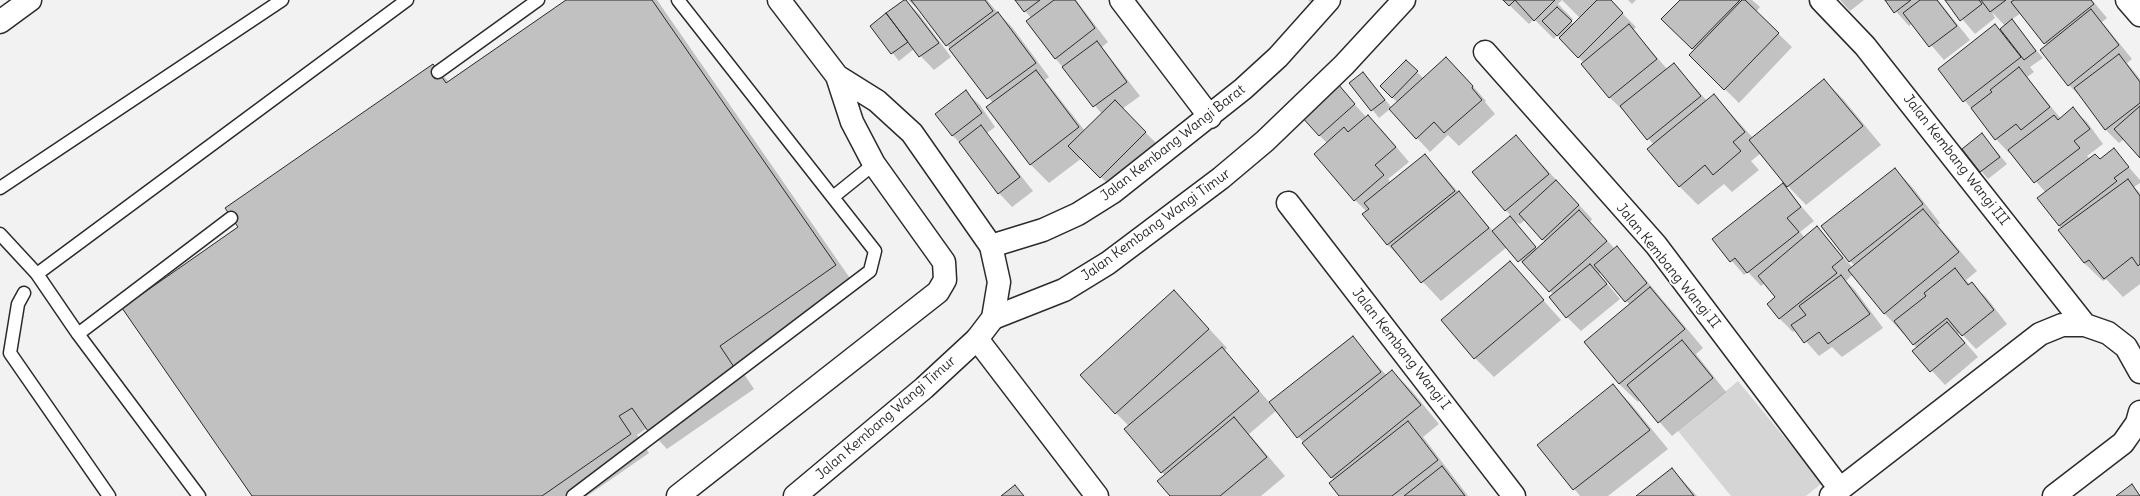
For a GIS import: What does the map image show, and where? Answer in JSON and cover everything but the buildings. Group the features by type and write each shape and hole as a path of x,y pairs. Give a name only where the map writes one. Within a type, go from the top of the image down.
{"street":[{"path":"1,18 30,0"},
{"path":"678,496 938,292 945,280 944,262 874,164 852,122 837,76 779,0"},
{"path":"1121,0 1210,117"},
{"name":"Jalan Kembang Wangi Barat","path":"992,246 1043,230 1078,214 1113,192 1210,117 1278,57 1329,0"},
{"name":"Jalan Kembang Wangi Timur","path":"794,496 924,388 977,339 993,318 1064,290 1108,263 1221,178 1265,141 1344,65 1404,0"},
{"name":"Jalan Kembang Wangi III","path":"1821,0 1865,46 2085,325"},
{"path":"2127,0 2140,15"},
{"name":"Jalan Kembang Wangi II","path":"1485,52 1656,245 1835,493"},
{"path":"837,76 877,101 912,133 992,246 999,282 993,318"},
{"name":"Jalan Kembang Wangi I","path":"1288,203 1514,496"},
{"path":"1835,493 2040,334 2062,325 2085,325 2133,342 2140,372"},
{"path":"977,339 1098,496"},
{"path":"2054,496 2123,443 2137,423 2140,412"}],"lane":[{"path":"0,188 282,0"},
{"path":"37,274 407,0"},
{"path":"438,72 538,0"},
{"path":"573,496 870,271 875,250 678,0"},
{"path":"833,197 874,164"},
{"path":"78,334 231,218"},
{"path":"0,234 37,274 78,334 199,496"},
{"path":"24,293 18,304 10,353 109,496"}],"shaded area":[{"path":"1738,381 1822,483 1806,496 1731,496 1678,431"}]}
